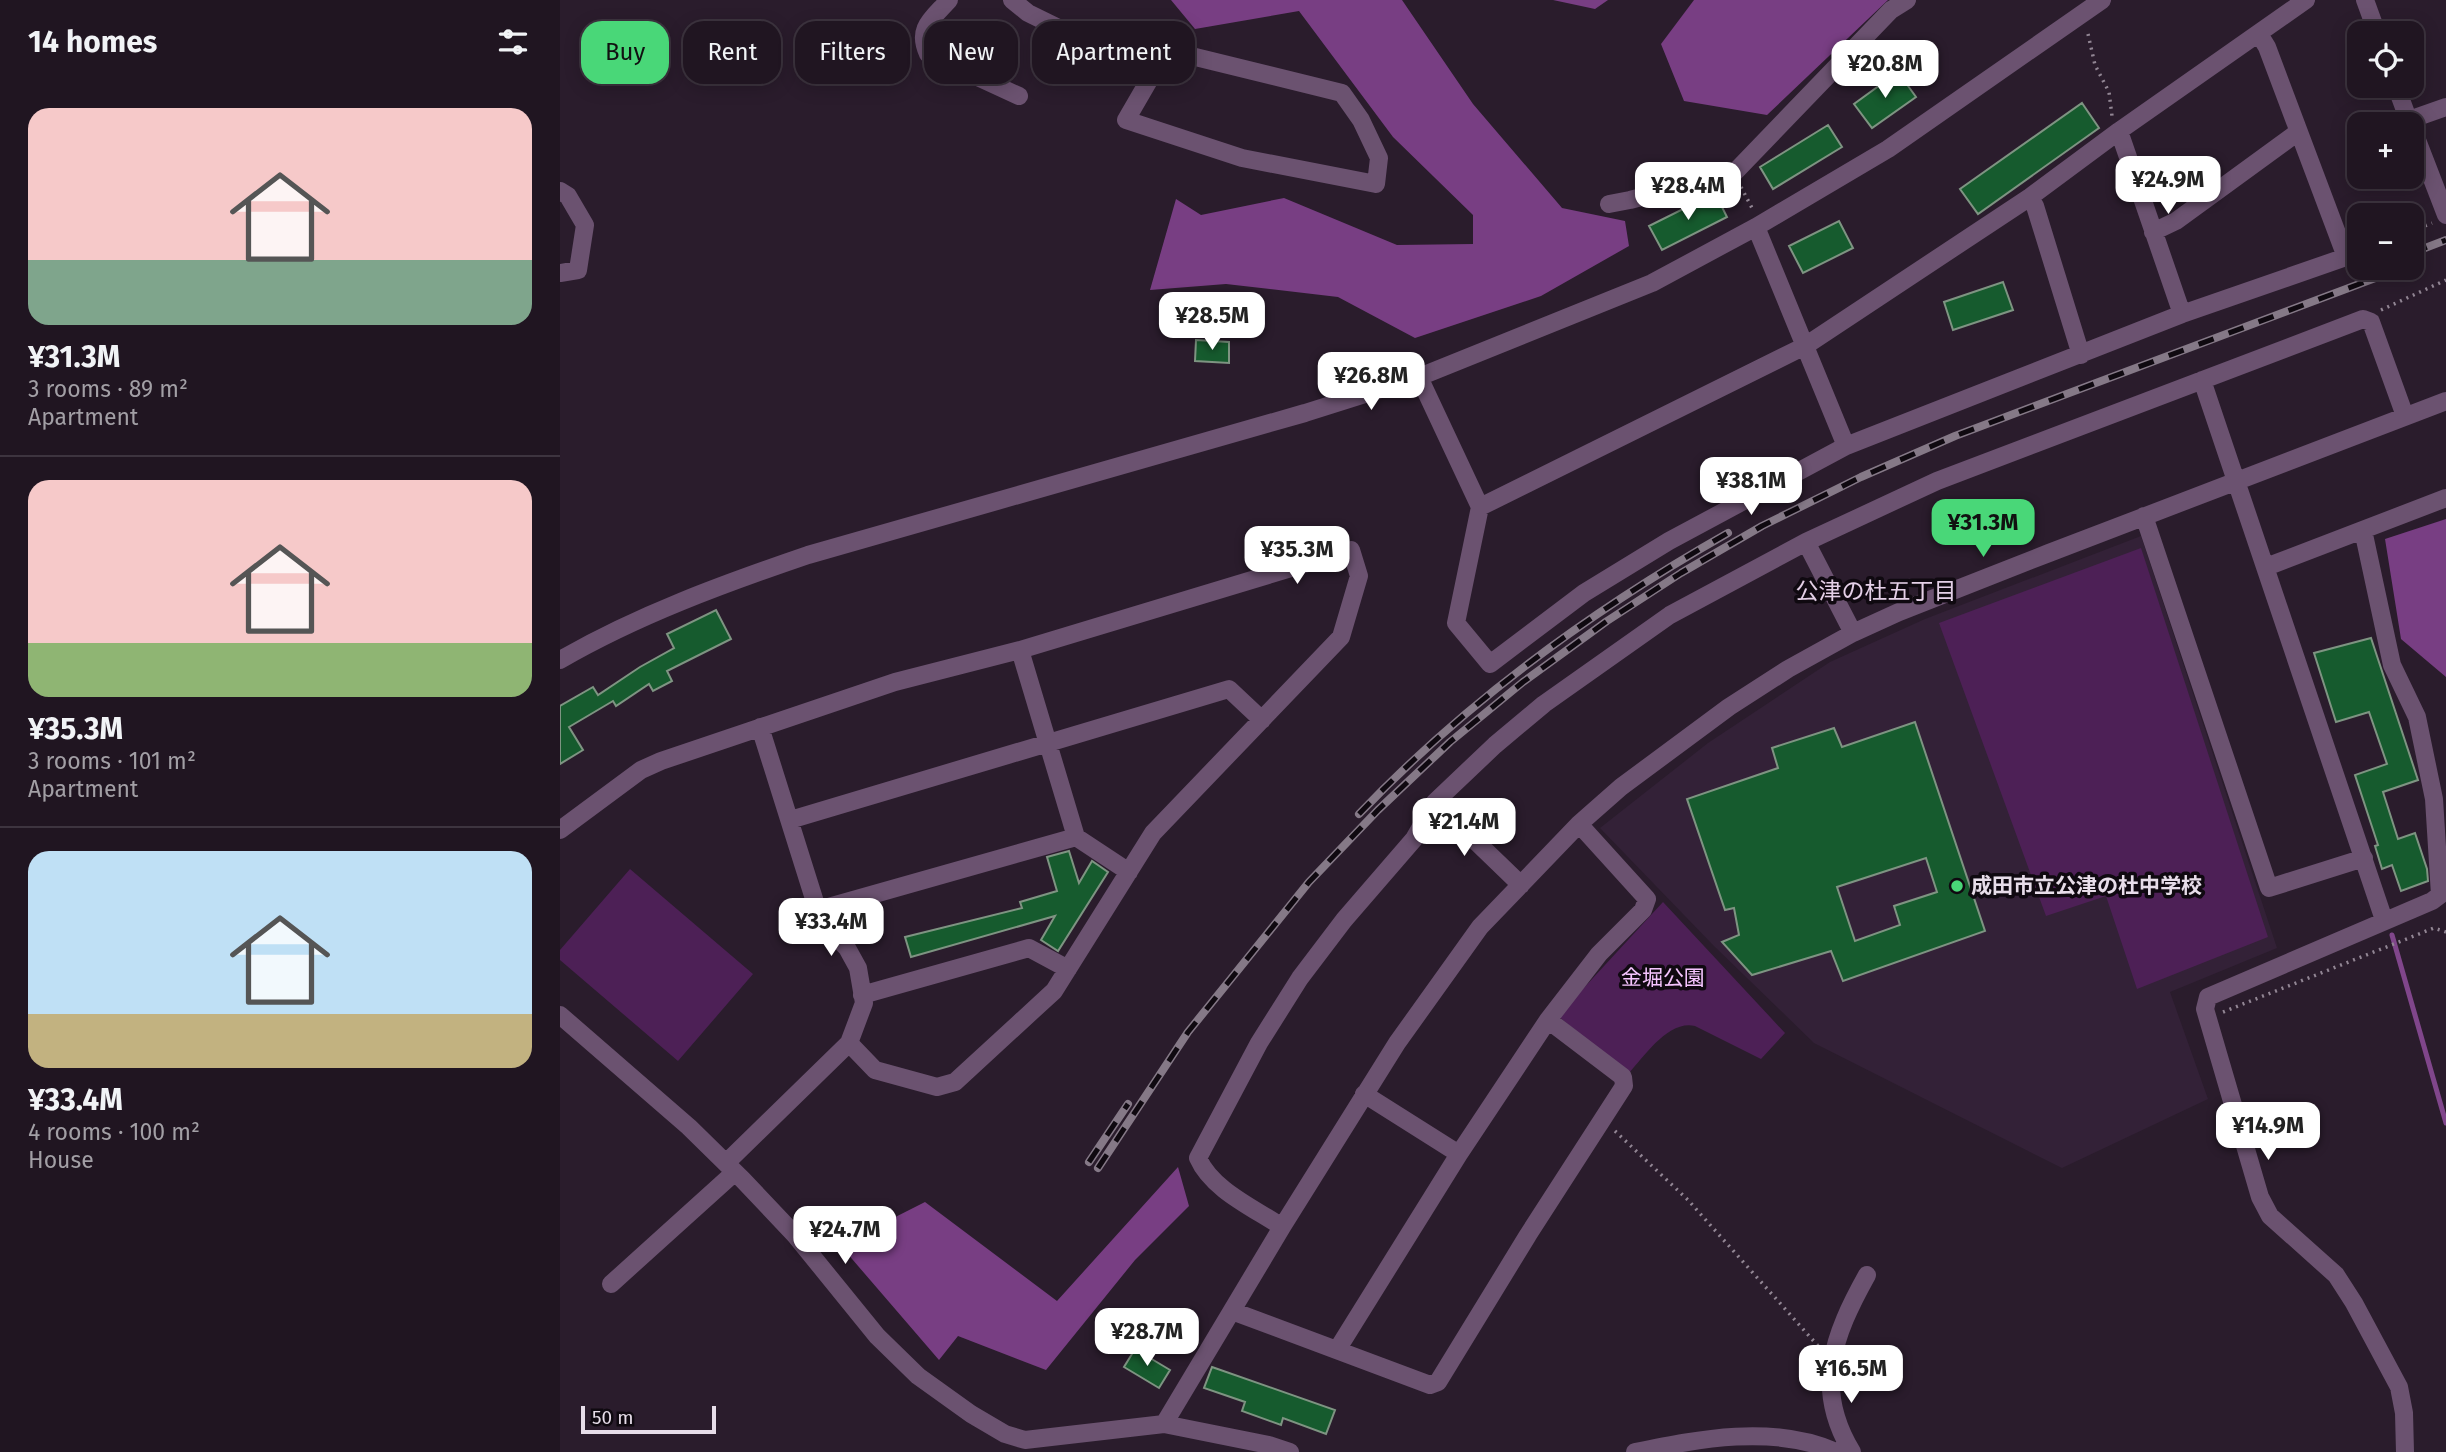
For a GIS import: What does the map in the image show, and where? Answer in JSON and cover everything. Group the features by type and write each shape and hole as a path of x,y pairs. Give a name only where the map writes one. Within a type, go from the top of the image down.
{"street":[{"path":"949,0 925,26 922,41 928,54 1018,96"},
{"path":"1012,0 1028,13 1044,21"},
{"path":"1609,204 1734,173 1891,10 1907,0"},
{"path":"560,660 649,615 795,559 1305,413 1419,377 1652,283 1756,227 1888,149 2102,0"},
{"path":"1480,507 1805,346 2030,197 2306,0"},
{"path":"2365,0 2373,21"},
{"path":"1419,377 1480,507 1456,623 1490,664 1584,593 1669,541 1846,446 2182,314 2346,257 2267,47 2259,34"},
{"path":"1166,51 1342,93 1361,120 1379,158 1376,184 1241,158 1126,120 1166,51"},
{"path":"2424,117 2446,107"},
{"path":"2119,131 2182,314"},
{"path":"2153,232 2176,221 2298,132"},
{"path":"2424,168 2440,219"},
{"path":"560,191 568,197 585,225 578,270 560,273"},
{"path":"2030,197 2081,355"},
{"path":"1756,227 1846,446"},
{"path":"1282,1227 1219,1185 1202,1168 1198,1158 1259,1043 1300,978 1344,920 1414,839 1435,802 1495,745 1545,704 1670,615 1806,542 1937,481 2363,318 2371,322 2405,416"},
{"path":"2202,380 2384,920"},
{"path":"1164,1424 1364,1094 1480,927 1579,824 1680,741 1788,669 1853,633 1911,607 2446,401"},
{"path":"2266,567 2446,498"},
{"path":"2144,516 2269,888 2364,858"},
{"path":"2363,530 2392,665 2417,717 2434,799 2440,895 2432,901 2208,997 2205,1003 2207,1019 2260,1198 2270,1216 2336,1275 2354,1303 2399,1387 2404,1413 2405,1452"},
{"path":"1806,542 1853,633"},
{"path":"560,830 641,770 662,761 895,682 1020,650 1351,550 1359,576 1341,637 1153,833 1054,991 955,1082 937,1087 875,1070 849,1043"},
{"path":"1020,650 1076,838 1129,872"},
{"path":"790,820 1229,689 1262,720"},
{"path":"611,1284 730,1168 849,1043 864,1003 858,968 847,948 821,921 760,727"},
{"path":"1435,802 1521,885"},
{"path":"1337,1350 1459,1154 1548,1020 1599,954 1643,910 1647,899 1579,824"},
{"path":"818,911 1076,838"},
{"path":"862,995 1029,948 1068,969"},
{"path":"560,1015 689,1127 730,1168 795,1235 877,1336 918,1376 971,1414 1025,1446 1164,1424 1269,1445 1290,1452"},
{"path":"1232,1311 1430,1384 1438,1382 1625,1086 1623,1077 1548,1020"},
{"path":"1364,1094 1459,1154"},
{"path":"1852,1452 1840,1433 1830,1393 1833,1361 1851,1303 1867,1275"},
{"path":"1635,1452 1701,1441 1765,1436 1790,1438 1836,1452"}],"path":[{"path":"2088,34 2095,65 2109,92 2110,112 2119,131"},
{"path":"1734,173 1752,208"},
{"path":"2371,322 2382,308 2446,280"},
{"path":"2207,1019 2434,928 2446,932"},
{"path":"1625,1140 1688,1200 1833,1361"}],"shaded area":[{"path":"1171,0 1402,0 1473,104 1562,208 1625,221 1629,246 1541,296 1415,338 1338,297 1226,284 1150,290 1176,199 1201,215 1284,198 1397,245 1473,244 1473,215 1393,137 1299,11 1195,29 1195,21 1188,21"},
{"path":"1553,0 1608,0 1595,9"},
{"path":"1694,0 1888,0 1767,115 1684,101 1661,44"},
{"path":"2446,519 2446,677 2401,639 2385,539"},
{"name":"成田市立公津の杜中学校","path":"2141,536 2277,948 2170,992 2208,1099 2062,1168 1814,1043 1713,945 1600,828 1708,743 1830,662 1925,619"},
{"path":"1178,1167 1189,1206 1135,1260 1046,1370 958,1336 939,1360 840,1245 925,1202 1057,1301"}],"green space":[{"path":"2141,548 2268,937 2137,989 2106,896 2046,916 1939,623"},
{"path":"630,869 753,974 678,1061 560,960 560,950"},
{"name":"金堀公園","path":"1663,902 1785,1033 1761,1059 1695,1026 1685,1026 1666,1034 1628,1074 1558,1016"}],"building":[{"path":"1898,72 1916,97 1872,128 1854,104"},
{"path":"2082,103 2099,128 1978,214 1960,189"},
{"path":"1828,125 1842,147 1773,189 1760,167"},
{"path":"1715,193 1727,217 1662,250 1649,226"},
{"path":"1839,221 1853,248 1803,273 1789,246"},
{"path":"2003,282 2013,310 1953,330 1944,302"},
{"path":"1196,340 1229,342 1229,363 1195,361"},
{"path":"716,610 731,639 667,671 672,681 653,691 649,684 616,706 613,701 569,727 583,750 560,764 560,706 593,687 598,695 674,648 667,634"},
{"path":"2371,638 2418,780 2383,792 2398,839 2415,833 2427,869 2428,881 2401,891 2392,865 2382,869 2375,846 2378,845 2355,775 2387,764 2369,712 2336,722 2314,653"},
{"path":"1915,722 1985,931 1843,981 1831,951 1752,975 1722,942 1739,935 1734,908 1725,910 1687,799 1778,768 1772,748 1834,728 1842,747","holes":["1926,858 1937,892 1894,906 1900,925 1855,941 1837,887"]},
{"path":"1069,851 1079,883 1092,861 1108,872 1058,951 1041,940 1055,916 911,957 905,937 1022,908 1020,902 1057,891 1047,857"},
{"path":"1135,1349 1170,1370 1159,1388 1124,1367"},
{"path":"1212,1367 1335,1410 1326,1434 1283,1418 1281,1425 1242,1411 1245,1402 1204,1388"}],"waterway":[{"path":"2392,935 2446,1123"}],"railway":[{"path":"2424,248 2446,240"},
{"path":"1098,1168 1188,1032 1309,882 1378,810 1450,742 1523,682 1607,621 1681,573 1762,526 1861,477 1955,436 2370,280"},
{"path":"1359,814 1443,734 1533,660 1629,593 1728,533"},
{"path":"1089,1162 1128,1104"}],"place":[{"name":"成田市立公津の杜中学校","path":"1957,886"}],"district":[{"name":"公津の杜五丁目","path":"1876,591"}]}
